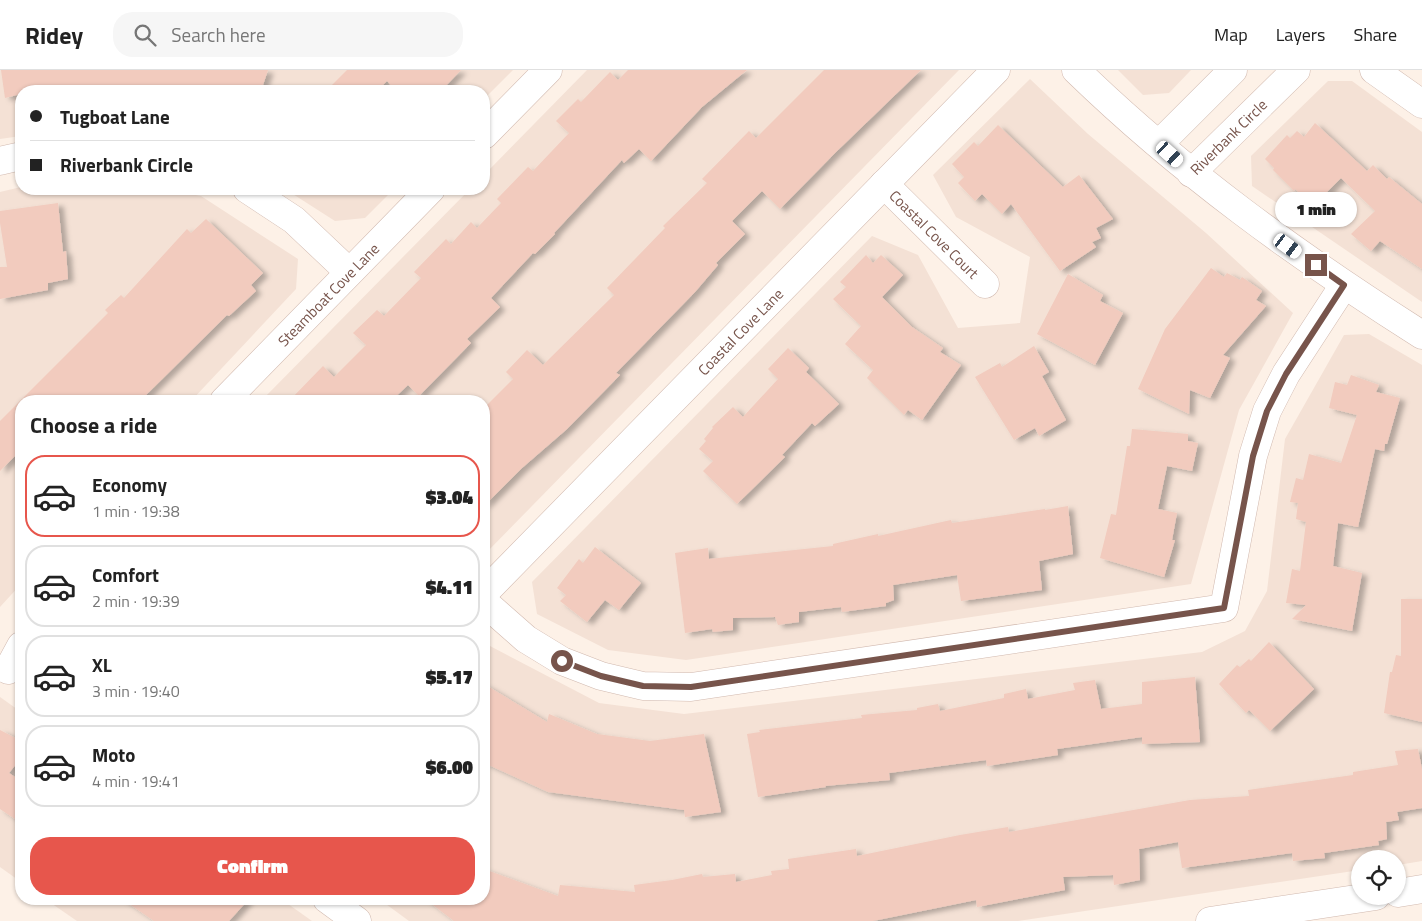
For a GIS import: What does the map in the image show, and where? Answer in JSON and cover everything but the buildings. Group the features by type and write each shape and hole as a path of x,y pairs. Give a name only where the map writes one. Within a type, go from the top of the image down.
{"street":[{"path":"490,129 548,70"},
{"name":"Coastal Cove Lane","path":"490,587 996,70"},
{"path":"1076,70 1191,173"},
{"path":"1159,144 1233,70"},
{"name":"Riverbank Circle","path":"1296,70 1191,173 1259,226 1344,285 1422,335"},
{"path":"1374,70 1422,104"},
{"path":"0,161 15,157"},
{"name":"Coastal Cove Court","path":"884,184 985,284"},
{"path":"256,195 294,220 349,272"},
{"name":"Steamboat Cove Lane","path":"230,395 425,195"},
{"path":"490,607 526,639 562,661 601,676 643,686 691,687 1224,608 1253,456 1267,411 1286,374 1344,285"},
{"path":"10,672 15,660"},
{"path":"1406,892 1422,889"},
{"path":"1210,921 1351,900"},
{"path":"335,905 357,921"}],"shaded area":[{"path":"0,70 513,70 490,93 490,85 15,85 15,137 0,139"},
{"path":"587,70 959,70 490,549 490,395 267,395 464,195 490,195 490,169"},
{"path":"1118,70 1191,70 1169,93 1143,95"},
{"path":"1030,79 1088,134 1206,233 1293,313 1239,410 1191,584 686,660 608,650 537,614 532,582 872,236 918,255 958,328 1020,323 1030,257 956,217 933,175"},
{"path":"1328,81 1352,81 1422,132 1422,302 1252,186 1251,156"},
{"path":"15,188 15,195 201,196 298,259 296,289 197,395 15,395 15,591 0,607 0,192"},
{"path":"294,195 388,195 365,218 335,221"},
{"path":"1369,334 1422,365 1422,861 1406,864 1406,850 1351,850 1351,871 1018,921 409,921 387,905 490,905 490,646 599,703 684,714 1202,652 1245,631 1267,591 1285,439 1344,335"},
{"path":"0,697 15,708 15,878 0,867"},
{"path":"54,905 289,905 312,921 77,921"}],"route":[{"path":"562,661 601,676 643,686 691,687 1224,608 1253,456 1267,411 1286,374 1344,285 1316,265"}]}
